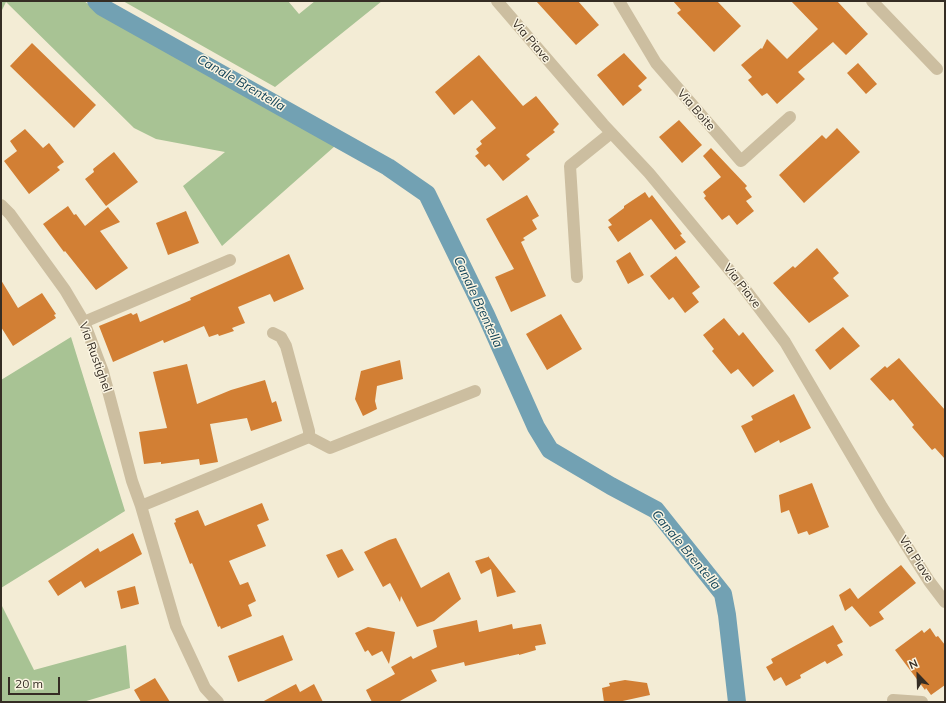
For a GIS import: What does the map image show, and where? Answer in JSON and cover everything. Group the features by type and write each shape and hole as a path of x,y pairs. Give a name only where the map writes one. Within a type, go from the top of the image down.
{"street":[{"name":"Via Piave","path":"497,1 611,133 649,173 701,235 785,342 882,507 929,581 945,602"},
{"name":"Via Boite","path":"619,1 656,63 741,161 790,117"},
{"path":"872,1 937,69"},
{"path":"577,277 570,166 611,133"},
{"name":"Via Rustighel","path":"1,205 10,214 65,290 84,322 103,372 132,481 141,506 176,626 205,688 218,702"},
{"path":"84,322 230,260"},
{"path":"141,506 304,440 308,437 309,430 286,346 280,337 273,333"},
{"path":"308,437 330,448 475,390"},
{"path":"893,700 922,702"}],"green space":[{"path":"1,1 84,1 107,18 335,146 222,246 183,186 225,152 156,139 134,128 6,2 1,12"},
{"path":"123,1 288,1 299,14 315,1 382,1 275,87"},
{"path":"71,337 125,511 1,588 1,380"},
{"path":"1,604 34,670 126,645 130,688 83,702 1,702"}],"building":[{"path":"536,1 578,1 599,25 576,45"},
{"path":"673,1 717,1 741,26 714,52 677,13 681,10"},
{"path":"791,1 837,1 868,34 846,55 833,42 798,72 805,79 777,104 767,93 762,96 748,80 752,77 741,65 761,48 762,49 767,39 787,59 818,29"},
{"path":"32,43 96,105 74,128 10,66"},
{"path":"624,53 647,78 638,86 642,90 623,106 597,75"},
{"path":"479,55 523,106 536,96 559,124 553,130 555,132 526,155 530,159 503,181 489,164 485,167 475,156 479,153 476,149 482,144 480,141 496,128 472,100 454,115 435,92"},
{"path":"858,63 877,84 866,94 847,73"},
{"path":"679,120 702,145 682,163 659,137"},
{"path":"837,128 860,152 804,203 779,175 822,135 826,139"},
{"path":"25,129 43,148 49,143 64,162 57,167 60,170 29,194 4,161 17,151 10,141"},
{"path":"711,148 747,186 745,188 752,197 746,201 754,211 737,225 729,215 722,220 704,198 706,196 703,192 721,177 703,156"},
{"path":"114,152 138,182 106,206 85,179 94,172 93,169"},
{"path":"645,192 649,198 652,195 682,234 680,235 686,242 675,250 651,219 618,242 608,227 612,225 608,220 624,208 624,206"},
{"path":"527,195 539,216 532,220 537,229 523,238 525,240 521,242 546,296 511,312 495,277 514,269 486,219"},
{"path":"68,206 74,215 76,214 85,226 108,207 120,222 100,231 128,268 96,290 43,224"},
{"path":"186,211 199,243 168,255 156,223"},
{"path":"817,248 839,273 833,278 849,296 809,323 773,283 793,266 795,268"},
{"path":"630,252 644,275 628,284 616,261"},
{"path":"289,254 304,289 274,302 270,294 238,307 245,323 232,328 234,331 219,336 218,334 209,337 204,326 164,343 163,340 113,362 99,326 131,313 133,315 137,313 140,322"},
{"path":"676,256 700,287 692,293 699,302 685,313 673,297 669,300 650,276"},
{"path":"1,280 18,308 42,293 56,314 54,315 56,318 13,346 1,327"},
{"path":"561,314 582,349 547,370 526,334"},
{"path":"724,318 739,336 743,332 774,371 753,387 738,369 731,374 712,351 714,349 703,335"},
{"path":"843,327 860,346 830,370 815,350"},
{"path":"899,358 945,410 945,459 935,448 932,450 912,427 914,425 893,399 890,401 870,379 885,366 887,368"},
{"path":"400,360 403,379 377,386 375,401 377,409 363,416 355,399 361,371"},
{"path":"187,364 197,404 231,390 265,380 272,403 276,401 282,421 251,431 247,418 210,424 218,462 200,465 199,459 161,464 161,462 144,464 139,432 167,428 153,372"},
{"path":"794,394 811,428 780,443 779,440 755,453 741,426 753,420 751,416"},
{"path":"812,483 829,527 809,535 807,531 798,534 789,510 781,513 779,495"},
{"path":"262,503 269,520 257,525 266,546 229,561 240,585 248,582 256,601 248,605 252,616 221,629 220,626 218,627 192,563 190,564 174,523 176,522 175,519 198,510 205,526"},
{"path":"133,533 142,554 85,588 81,581 58,596 48,581 98,548 100,552"},
{"path":"396,538 421,588 449,572 461,599 434,621 417,627 401,596 400,602 390,583 383,587 364,552"},
{"path":"342,549 354,570 338,578 326,555"},
{"path":"488,557 516,592 497,597 491,569 481,574 475,561"},
{"path":"901,565 916,583 879,612 884,619 870,627 852,606 845,611 839,595 850,588 858,599"},
{"path":"135,586 139,604 121,609 117,591"},
{"path":"477,620 479,632 512,624 513,629 541,624 546,644 535,646 536,650 519,655 465,666 464,662 431,670 437,681 398,702 372,702 366,690 395,674 391,667 411,656 413,659 437,647 433,630"},
{"path":"833,625 843,642 837,645 843,655 827,664 825,661 800,675 801,678 786,686 781,677 774,681 766,667 773,663 771,659"},
{"path":"368,627 395,632 389,664 382,651 372,656 368,650 365,652 355,633"},
{"path":"930,628 936,637 938,636 945,645 945,685 931,695 926,688 925,690 895,650 922,630 924,633"},
{"path":"283,635 293,660 238,682 228,656"},
{"path":"155,678 170,702 141,702 134,690"},
{"path":"625,680 647,683 650,695 618,702 604,702 602,688 610,686 609,683"},
{"path":"296,684 300,692 314,684 323,702 262,702"}],"waterway":[{"name":"Canale Brentella","path":"96,1 102,7 388,167 427,194 486,315 536,427 550,450 611,486 656,510 723,594 727,615 737,702"}]}
